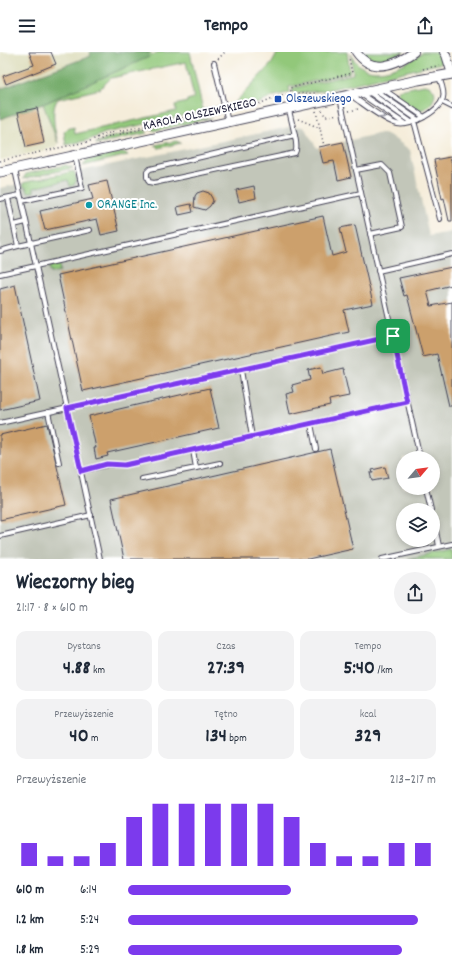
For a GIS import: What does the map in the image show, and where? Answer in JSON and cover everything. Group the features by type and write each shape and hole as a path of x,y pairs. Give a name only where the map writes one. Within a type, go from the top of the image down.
{"street":[{"path":"356,52 368,64 378,66 400,61 414,52"},
{"path":"444,52 448,59 452,74"},
{"name":"KAROLA OLSZEWSKIEGO","path":"0,172 370,90 452,74"}],"lane":[{"path":"214,63 228,122"},
{"path":"350,95 395,124 405,124 433,112 442,102 444,94 439,77"},
{"path":"370,90 424,117"},
{"path":"370,90 414,121 440,219"},
{"path":"370,90 414,121"},
{"path":"370,90 405,124"},
{"path":"340,97 418,451"},
{"path":"442,102 452,107"},
{"path":"288,109 294,135 297,150 294,154 154,183 149,182 147,177 147,172 150,168 294,135"},
{"path":"22,201 82,188 75,156"},
{"path":"356,170 382,164 390,173 402,227 370,234"},
{"path":"15,169 100,559"},
{"path":"0,274 361,193"},
{"path":"0,200 20,195"},
{"path":"8,198 18,246"},
{"path":"14,225 26,222"},
{"path":"0,250 90,230"},
{"path":"378,271 452,254"},
{"path":"0,423 393,336"},
{"path":"241,370 252,437"},
{"path":"81,471 107,464 125,465 407,402"},
{"path":"48,412 58,463"},
{"path":"311,424 316,448"},
{"path":"193,450 196,468"},
{"path":"142,479 220,463"},
{"path":"0,536 91,515"},
{"path":"440,546 452,544"},
{"path":"382,559 435,547"}],"path":[{"path":"214,63 225,52"},
{"path":"293,99 290,88 352,74 348,52"},
{"path":"321,109 325,116 333,115"},
{"path":"351,111 358,109"},
{"path":"317,115 324,146"},
{"path":"298,119 320,128"}],"shaded area":[{"path":"0,52 89,52 91,56 0,89"},
{"path":"43,104 58,143 58,147 0,160 0,119"},
{"path":"294,126 304,127 317,148 381,133 389,135 410,150 429,236 452,232 452,549 408,559 0,559 0,188"}],"green space":[{"path":"89,52 148,52 149,57 43,104 0,119 0,89 91,56"},
{"path":"148,52 152,55 159,52 190,52 203,110 220,106 221,111 195,113 105,133 89,140 66,145 64,132 67,129 74,127 75,134 176,111 175,105 187,102 187,100 194,98 186,62 111,78 100,89 58,99 54,108 54,114 58,143 43,104 148,57"},
{"path":"278,52 347,52 350,72 289,87 290,92 288,93 275,96 259,103 229,109 272,63"},
{"path":"363,52 404,52 388,59 377,60 372,59"},
{"path":"423,52 437,52 441,56 442,63 323,91 294,93 292,91 293,88 353,74 351,54 357,63 365,69 375,71 395,67 415,58"},
{"path":"424,85 431,87 434,90 435,95 430,105 421,110 415,109 397,95 398,90"},
{"path":"212,118 153,131 152,129 155,127 193,119"},
{"path":"145,130 147,133 96,144 108,138"},
{"path":"176,141 181,143 158,148 155,145"},
{"path":"124,152 128,155 83,166 87,160"},
{"path":"66,165 73,168 23,179 26,174"},
{"path":"74,171 76,182 72,186 70,186 68,180 34,188 34,192 28,192 26,187 24,187 23,183 26,182"},
{"path":"59,264 60,271 51,273 49,267"},
{"path":"452,549 452,559 408,559"}],"building":[{"path":"29,52 51,52 56,64 6,84 3,76 34,65"},
{"path":"37,108 44,143 26,147 18,112"},
{"path":"343,142 351,177 338,180 334,161 323,163 319,147"},
{"path":"450,157 452,165 452,221 449,221 444,198 442,199 434,160"},
{"name":"ORANGE Inc.","path":"107,181 119,231 101,235 97,219 45,230 40,211 93,199 89,185"},
{"path":"254,186 256,198 239,202 236,190"},
{"path":"203,191 209,193 213,201 205,210 194,207 195,196 197,193"},
{"path":"191,204 193,212 179,215 177,207"},
{"path":"323,216 332,256 346,252 340,228 355,225 373,304 344,310 349,332 83,391 58,275"},
{"path":"452,267 452,285 427,291 431,306 452,302 452,406 449,406 437,354 423,357 407,295 404,296 399,278"},
{"path":"15,285 40,401 0,410 0,289"},
{"path":"321,367 323,374 343,369 349,396 329,400 330,405 290,414 286,394 294,392 292,385 310,380 308,370"},
{"path":"210,388 219,428 107,453 108,456 96,459 94,448 96,448 89,416"},
{"path":"47,424 66,505 0,520 0,435"},
{"path":"330,449 353,549 308,559 124,559 111,499"},
{"path":"385,467 388,478 372,481 370,473 373,473 372,470"}],"place":[{"name":"Olszewskiego","path":"278,99"},
{"name":"ORANGE Inc.","path":"89,205"}],"route":[{"path":"393,336 407,402 125,465 107,464 81,471 67,408 393,336"}]}
